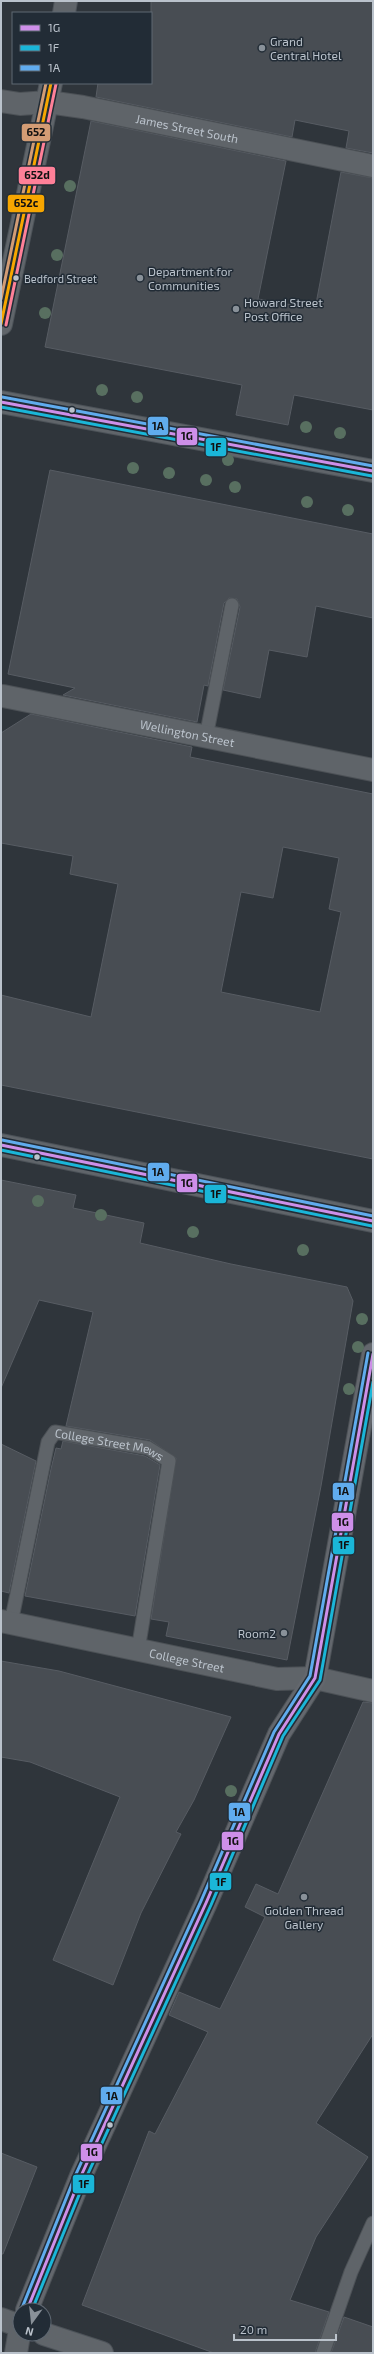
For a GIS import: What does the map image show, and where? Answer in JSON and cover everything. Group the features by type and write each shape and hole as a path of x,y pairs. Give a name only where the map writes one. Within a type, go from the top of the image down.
{"main road":[{"path":"64,12 66,1"},
{"path":"1,324 49,93"},
{"path":"1,402 373,470"},
{"path":"1,1145 373,1221"},
{"path":"52,2337 102,2353"}],"street":[{"name":"James Street South","path":"1,101 20,104 49,93 373,166"},
{"name":"Wellington Street","path":"3,696 373,770"},
{"path":"30,2302 81,2176 206,1903 279,1734 315,1678 373,1354"},
{"name":"College Street","path":"6,1622 277,1679 315,1678 373,1691"},
{"path":"1,2319 12,2323"},
{"path":"16,2353 18,2342"}],"lane":[{"path":"206,737 232,605"},
{"name":"College Street Mews","path":"6,1622 48,1442 55,1432 148,1448 169,1461 138,1650"},
{"path":"323,2353 351,2272 373,2223"}],"building":[{"name":"Grand Central Hotel","path":"151,1 373,1 373,153 346,148 349,131 295,120 292,137 96,97 98,84 152,84"},
{"path":"91,121 286,161 258,299 315,309 341,172 373,178 373,410 294,395 288,425 236,415 242,385 45,347"},
{"path":"50,470 373,534 373,618 316,606 307,657 269,650 260,698 223,690 240,607 237,599 229,598 224,603 208,686 204,685 197,722 63,695 75,688 8,674"},
{"path":"31,714 192,747 190,757 373,794 373,1159 1,1085 1,995 91,1017 118,884 70,874 73,856 1,843 1,733","holes":["283,847 339,858 329,909 341,912 320,1012 221,992 241,892 273,898"]},
{"path":"1,1180 76,1195 73,1208 144,1223 140,1243 231,1264 347,1287 353,1301 321,1486 287,1660 166,1636 169,1622 151,1619 176,1458 150,1440 66,1426 93,1312 39,1300 1,1388"},
{"path":"63,1441 145,1456 160,1465 135,1616 25,1596 56,1448 61,1449"},
{"path":"1,1444 36,1461 9,1593 1,1591"},
{"path":"1,1661 59,1671 231,1717 194,1800 176,1832 181,1834 141,1913 113,1985 53,1960 120,1797 30,1762 1,1757"},
{"path":"363,1702 373,1703 373,2034 316,2123 368,2157 316,2237 290,2300 329,2312 315,2353 214,2353 82,2305 149,2131 155,2134 208,2032 169,2015 179,1992 220,2009 265,1917 245,1907 256,1884 278,1894"},
{"path":"1,2153 37,2167 3,2254 1,2254"},
{"path":"344,2317 373,2327 373,2353 331,2353"}],"transit line":[{"name":"652","path":"1,299 46,84"},
{"name":"652c","path":"1,324 51,84"},
{"name":"652d","path":"6,325 56,84"},
{"name":"1A","path":"2,397 373,466"},
{"name":"1G","path":"1,402 373,471"},
{"name":"1F","path":"1,407 372,476"},
{"name":"1A","path":"2,1140 373,1216"},
{"name":"1G","path":"1,1145 373,1221"},
{"name":"1F","path":"1,1150 372,1226"},
{"name":"1A","path":"24,2302 76,2174 201,1901 274,1732 310,1676 368,1353"},
{"name":"1G","path":"30,2302 81,2176 206,1903 279,1734 315,1678 373,1354"},
{"name":"1F","path":"35,2302 86,2178 211,1905 283,1736 320,1680 373,1382"}],"place":[{"name":"Grand Central Hotel","path":"262,48"},
{"name":"Bedford Street","path":"16,278"},
{"name":"Department for Communities","path":"140,278"},
{"name":"Howard Street Post Office","path":"236,309"},
{"name":"Room2","path":"284,1633"},
{"name":"Golden Thread Gallery","path":"304,1897"}]}
